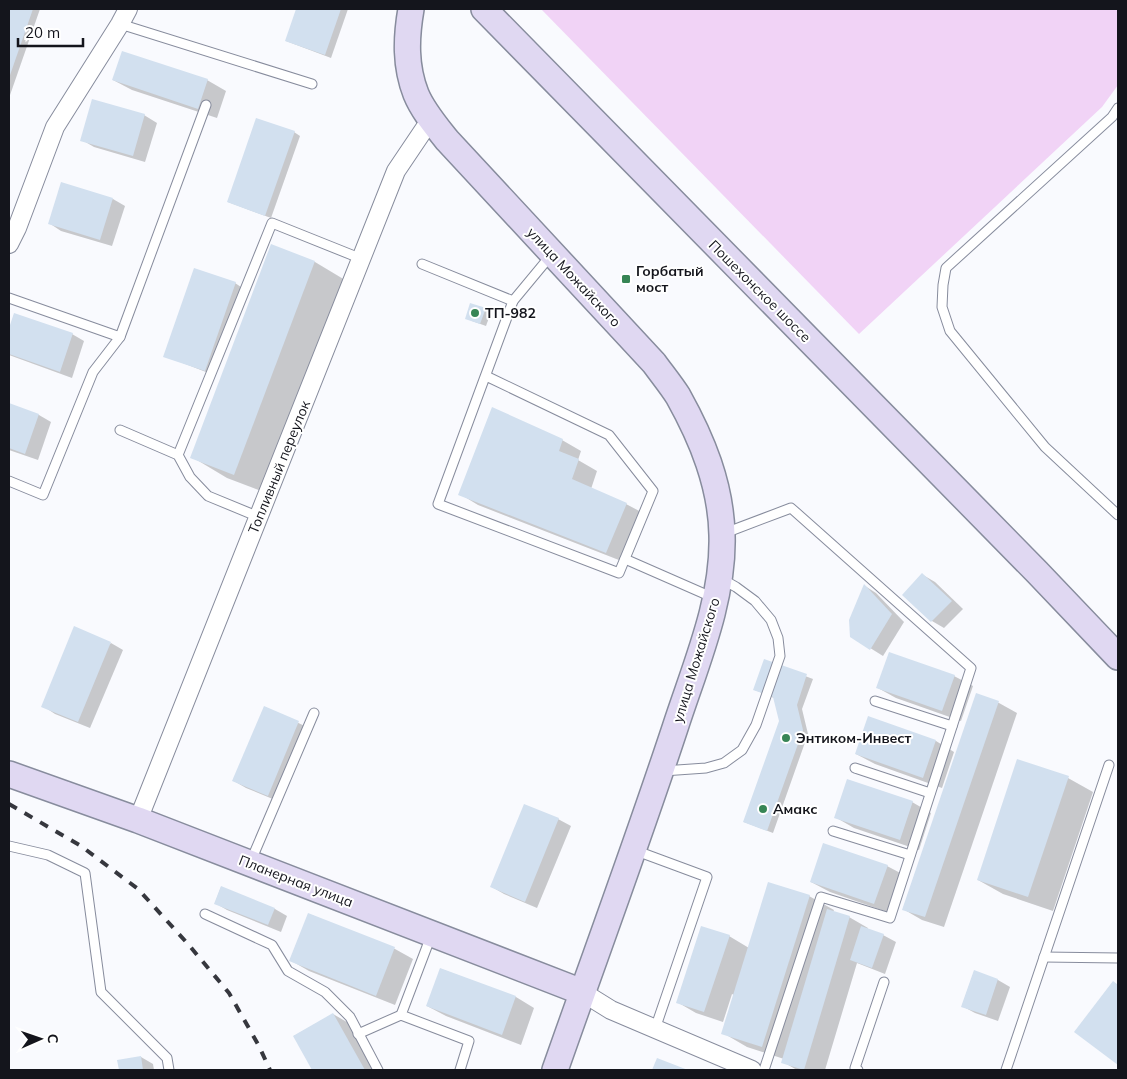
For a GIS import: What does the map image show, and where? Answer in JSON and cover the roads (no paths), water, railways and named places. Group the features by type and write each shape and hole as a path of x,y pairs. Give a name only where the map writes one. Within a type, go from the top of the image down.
{"main road":[{"name":"улица Можайского","path":"411,9 406,37 408,64 416,95 431,119 447,140 654,363 677,395 710,464 719,501 722,534 717,588 709,625 633,850 555,1070"},
{"name":"Пошехонское шоссе","path":"484,9 1037,572 1118,657"},
{"name":"Планерная улица","path":"9,774 138,820 582,992"}],"street":[{"path":"9,244 17,228 55,127 124,16"},
{"name":"Топливный переулок","path":"138,820 396,171 431,119"},
{"path":"582,992 611,1010 753,1070"}],"lane":[{"path":"124,16 312,84"},
{"path":"9,481 43,494 92,372 120,337 206,105"},
{"path":"1118,108 1112,117 946,268 942,307 950,332 1045,447 1118,515"},
{"path":"178,455 272,223 362,258"},
{"path":"486,376 609,435 653,491 619,573 438,504 513,300 552,253"},
{"path":"422,264 513,300"},
{"path":"9,298 120,337"},
{"path":"120,430 178,455 190,477 208,496 259,517"},
{"path":"722,534 791,508 971,668 890,918 821,897 753,1070"},
{"path":"625,559 717,588 736,587 755,601 771,620 778,638 780,656 756,725 742,750 724,763 706,768 660,771"},
{"path":"875,701 952,726"},
{"path":"250,863 314,713"},
{"path":"1006,1070 1109,765"},
{"path":"855,768 930,793"},
{"path":"833,831 910,855"},
{"path":"9,846 48,855 84,873 101,992 167,1058 169,1070"},
{"path":"633,850 706,877 655,1029"},
{"path":"205,914 272,945 288,971 325,992 350,1017 378,1070"},
{"path":"401,1015 432,933"},
{"path":"1044,956 1118,958"},
{"path":"858,1070 855,1068 884,982"},
{"path":"358,1034 401,1015 469,1041 460,1070"}],"railway":[{"path":"9,804 81,846 138,889 229,993 259,1046 270,1070"}],"place":[{"name":"Горбатый мост","path":"626,279"},
{"name":"ТП-982","path":"475,313"},
{"name":"Энтиком-Инвест","path":"786,738"},
{"name":"Амакс","path":"763,809"}]}
